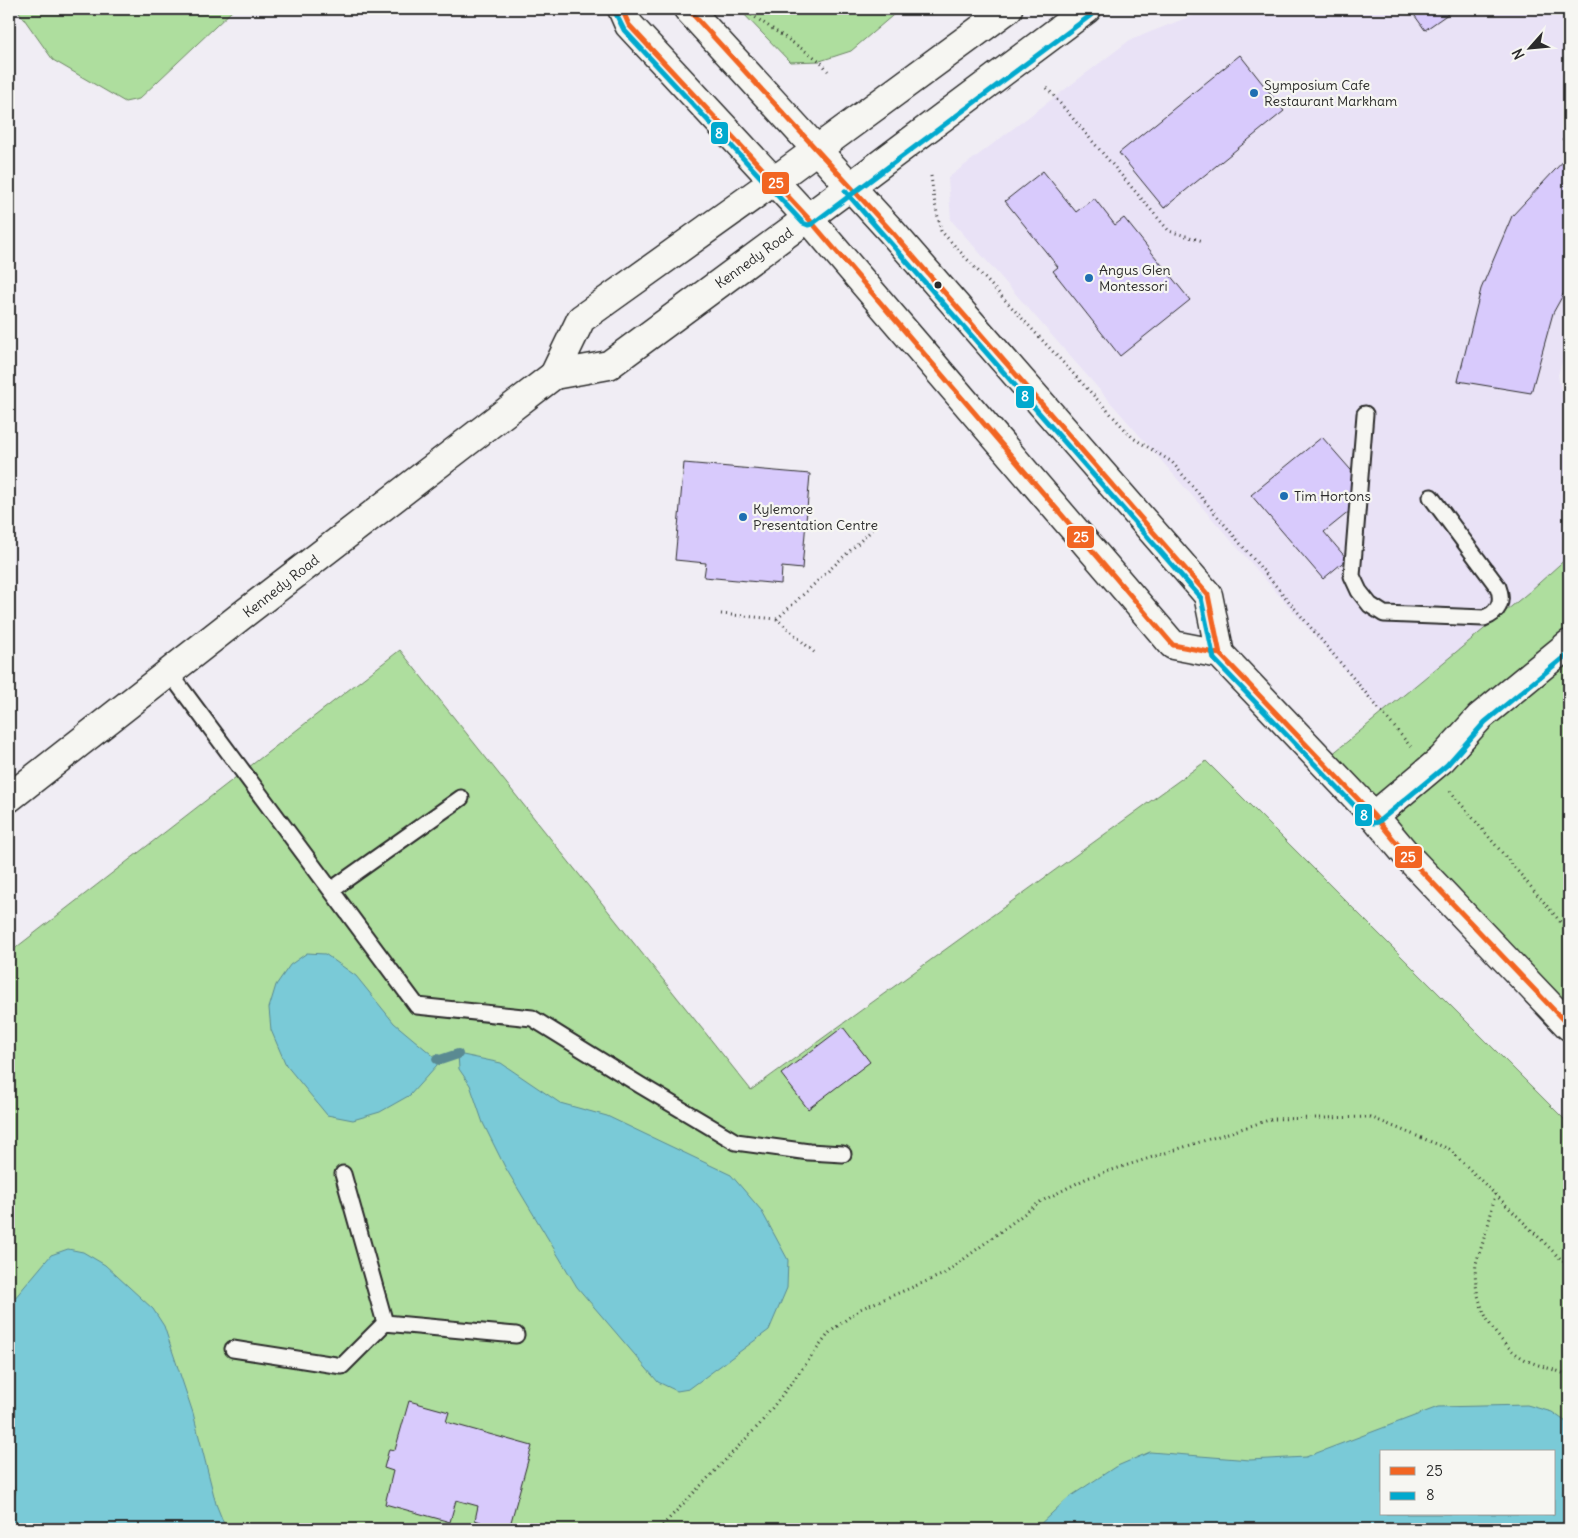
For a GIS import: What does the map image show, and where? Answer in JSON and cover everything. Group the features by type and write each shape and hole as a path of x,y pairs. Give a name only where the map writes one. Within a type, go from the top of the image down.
{"main road":[{"path":"622,9 629,25 808,218 1173,645 1220,654"},
{"path":"688,9 852,186 1208,595 1220,654 1374,816 1411,860 1569,1026"},
{"name":"Kennedy Road","path":"9,798 554,375 581,319 774,181 1008,9"},
{"name":"Kennedy Road","path":"554,375 609,365 852,186 1087,9"},
{"path":"1374,816 1430,769 1480,718 1569,644"}],"lane":[{"path":"1366,414 1352,576 1359,591 1370,605 1384,614 1484,618 1490,616 1495,612 1501,600 1498,587 1431,497"},
{"path":"169,672 417,1006 532,1018 736,1142 809,1152 843,1154"},
{"path":"331,890 461,798"},
{"path":"343,1174 385,1323"},
{"path":"385,1323 516,1335"},
{"path":"233,1349 342,1366 385,1323"}],"path":[{"path":"743,9 820,61 828,71"},
{"path":"1047,88 1169,231 1203,241"},
{"path":"931,176 941,231 1133,438 1172,462 1366,694 1569,932"},
{"path":"777,618 872,530"},
{"path":"721,614 777,618 814,653"},
{"path":"660,1529 760,1424 830,1332 860,1309 944,1274 1040,1202 1087,1178 1272,1119 1370,1117 1449,1149 1569,1267"},
{"path":"1495,1194 1476,1264 1477,1291 1486,1316 1496,1334 1510,1350 1528,1361 1556,1369 1569,1376"}],"shaded area":[{"path":"1209,9 1569,9 1569,341 1558,375 1569,428 1569,602 1383,714 951,220 948,178 1130,40"}],"green space":[{"path":"17,9 234,9 139,99 125,102 53,60"},
{"path":"739,9 898,9 851,51 820,61 790,62"},
{"path":"1569,556 1569,1038 1314,769 1529,592"},
{"path":"400,650 751,1090 1206,761 1569,1124 1569,1529 9,1529 9,953"}],"water":[{"path":"307,953 325,954 356,976 394,1023 437,1059 437,1065 410,1095 380,1112 353,1120 327,1115 286,1065 271,1030 269,1008 276,985 290,965"},
{"path":"458,1054 501,1063 560,1103 607,1116 731,1175 761,1210 788,1260 787,1288 769,1330 689,1389 677,1391 658,1382 577,1287 505,1167 483,1123 470,1085 459,1069"},
{"path":"68,1249 83,1252 105,1265 153,1309 164,1326 193,1413 216,1504 226,1529 9,1529 9,1515 16,1491 9,1477 9,1440 11,1436 9,1419 9,1305 51,1255"},
{"path":"1527,1405 1552,1412 1569,1424 1569,1529 1035,1529 1068,1498 1115,1467 1150,1452 1250,1460 1306,1457 1438,1407"}],"building":[{"path":"1410,9 1455,9 1425,30"},
{"path":"1240,55 1284,111 1164,208 1119,153"},
{"path":"1569,134 1569,147 1562,139"},
{"path":"1569,155 1569,284 1553,313 1531,393 1458,381 1481,289 1512,216"},
{"path":"1043,171 1076,212 1094,198 1115,225 1124,218 1190,300 1120,356 1053,271 1058,267 1005,201"},
{"path":"1322,437 1357,477 1350,511 1324,532 1347,559 1323,579 1251,495"},
{"name":"Kylemore Presentation Centre","path":"684,463 810,474 802,569 782,567 781,584 704,577 706,563 675,560"},
{"path":"843,1027 870,1062 808,1109 781,1074"},
{"path":"409,1401 449,1412 446,1422 532,1446 509,1529 479,1529 481,1522 475,1520 478,1506 456,1500 450,1522 385,1504 393,1471 384,1468 389,1449 395,1450"}],"waterway":[{"path":"437,1059 440,1060 458,1054"}],"transit line":[{"name":"25","path":"622,9 629,25 808,218 1173,645 1220,654 1374,816 1411,860 1569,1026"},
{"name":"25","path":"688,9 891,231 1208,595 1220,654 1247,682"},
{"name":"8","path":"615,12 624,30 803,223 808,225 812,224 1091,15"},
{"name":"8","path":"845,191 1201,598 1214,659 1370,822 1378,822 1447,765 1485,722 1569,653"}],"place":[{"name":"Symposium Cafe Restaurant Markham","path":"1254,93"},
{"name":"Angus Glen Montessori","path":"1089,278"},
{"name":"Tim Hortons","path":"1284,496"},
{"name":"Kylemore Presentation Centre","path":"743,517"}]}
